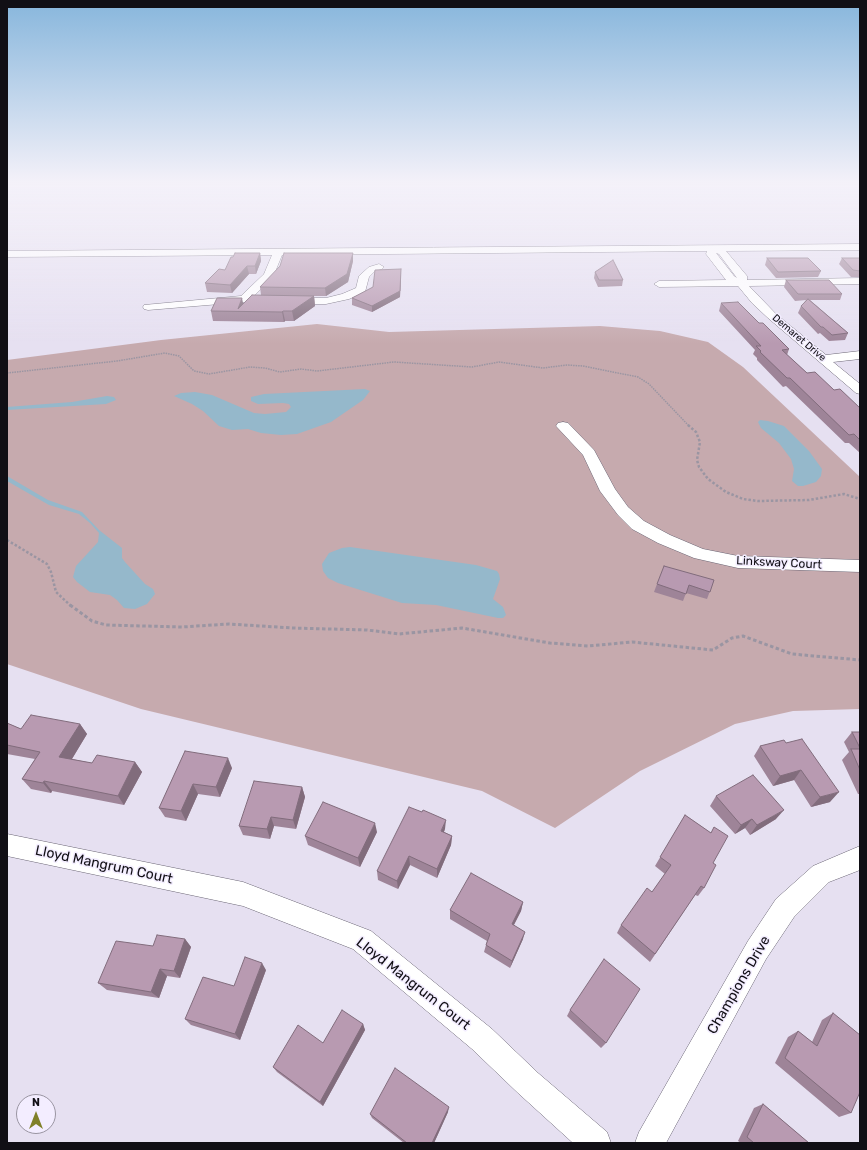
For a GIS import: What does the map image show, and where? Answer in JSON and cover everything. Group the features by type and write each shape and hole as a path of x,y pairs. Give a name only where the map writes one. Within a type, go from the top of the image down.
{"street":[{"path":"7,254 860,247"},
{"name":"Demaret Drive","path":"713,248 711,254 725,273 735,281 741,283 756,301 772,316 860,390"},
{"path":"244,299 269,276 278,252"},
{"path":"148,307 244,299 268,301 326,301 345,297 361,290 364,276 372,269 380,266"},
{"path":"660,284 860,281"},
{"path":"824,359 860,355"},
{"name":"Linksway Court","path":"563,426 589,453 608,491 623,511 638,525 664,539 700,554 738,562 860,566"},
{"name":"Lloyd Mangrum Court","path":"7,845 243,894 362,940 482,1039 528,1083 596,1143"},
{"name":"Champions Drive","path":"650,1143 749,963 785,908 821,874 860,858"}],"path":[{"path":"7,373 117,361 165,353 178,356 194,371 209,374 250,367 265,368 280,372 301,368 317,371 394,362 472,367 499,362 543,368 567,365 583,366 642,378 649,384 670,408 696,432 700,442 697,460 699,467 713,484 726,492 743,499 758,501 809,500 844,494 860,499"},
{"path":"7,540 47,564 51,572 56,592 62,599 92,620 106,625 182,627 229,624 308,629 367,630 399,634 462,628 550,644 588,646 632,642 713,650 732,638 743,636 792,654 860,660"}],"shaded area":[{"path":"317,324 389,332 600,326 660,331 708,342 743,367 860,477 860,709 793,711 735,724 640,771 555,828 482,791 141,709 7,664 7,360 161,340"}],"water":[{"path":"365,389 370,391 363,400 331,422 297,434 281,435 261,433 248,429 232,430 219,426 203,411 174,396 181,393 195,392 212,395 254,413 265,414 286,412 291,407 289,404 283,403 258,404 251,401 251,397 264,394"},
{"path":"107,396 114,397 116,400 106,404 7,410 7,407 72,402"},
{"path":"760,420 784,426 809,451 822,469 821,476 816,482 798,486 792,481 794,469 791,459 779,443 761,428 758,422"},
{"path":"7,476 48,500 82,512 99,530 122,548 122,558 125,562 145,584 153,589 155,594 147,604 135,609 124,608 110,595 90,592 77,582 73,577 76,566 98,542 99,533 79,514 49,505 7,481"},
{"path":"350,547 476,565 497,571 500,579 493,599 503,607 506,615 503,618 498,618 436,605 402,603 338,583 328,578 323,571 322,564 329,553 342,548"}],"building":[{"path":"235,253 260,253 255,266 247,266 230,285 205,283 219,269 225,270 231,257 233,257"},
{"path":"284,253 353,253 347,274 325,288 260,287 280,266"},
{"path":"767,258 808,258 821,271 778,272"},
{"path":"842,258 860,258 860,271 853,270"},
{"path":"613,260 623,280 599,280 595,272"},
{"path":"401,269 400,291 372,306 352,298 373,287 375,270"},
{"path":"786,280 829,280 842,294 798,294"},
{"path":"252,295 314,296 292,311 211,311 217,298 242,298 238,309"},
{"path":"808,299 848,333 832,335 821,327 801,306"},
{"path":"738,302 759,323 763,323 789,349 782,350 807,373 815,372 834,390 840,389 860,408 860,440 854,434 849,435 790,378 787,378 760,352 761,351 756,346 761,346 721,303"},
{"path":"664,566 714,580 710,592 689,585 686,594 657,584"},
{"path":"31,715 80,724 59,757 92,763 97,755 135,762 118,796 44,781 43,783 22,779 40,752 7,745 7,723 21,729"},
{"path":"852,732 860,732 860,748"},
{"path":"802,739 839,792 820,797 801,770 780,776 760,746 784,740 786,743"},
{"path":"851,749 860,749 860,770"},
{"path":"185,751 228,758 216,787 193,784 181,811 159,808"},
{"path":"753,775 784,810 757,825 752,819 741,825 716,796"},
{"path":"254,781 302,787 293,820 271,817 267,829 239,826"},
{"path":"323,802 375,823 358,858 305,836"},
{"path":"409,807 422,812 423,810 446,820 441,831 452,836 437,869 409,856 397,881 377,871"},
{"path":"685,815 711,833 714,827 728,836 713,863 716,865 704,888 701,886 655,954 621,925 647,888 652,892 671,865 660,857"},
{"path":"471,873 523,902 512,924 525,932 512,961 486,945 490,934 450,910"},
{"path":"157,935 185,939 174,971 160,969 151,992 98,983 116,941 153,946"},
{"path":"245,957 262,963 235,1034 185,1019 203,977 234,986"},
{"path":"604,959 640,989 606,1043 570,1010"},
{"path":"342,1010 363,1024 320,1102 273,1067 298,1025 323,1043"},
{"path":"833,1013 860,1035 860,1092 851,1113 785,1058 798,1031 817,1046"},
{"path":"395,1068 449,1107 432,1143 407,1143 370,1114"},
{"path":"763,1104 809,1143 754,1143 747,1137"}]}
